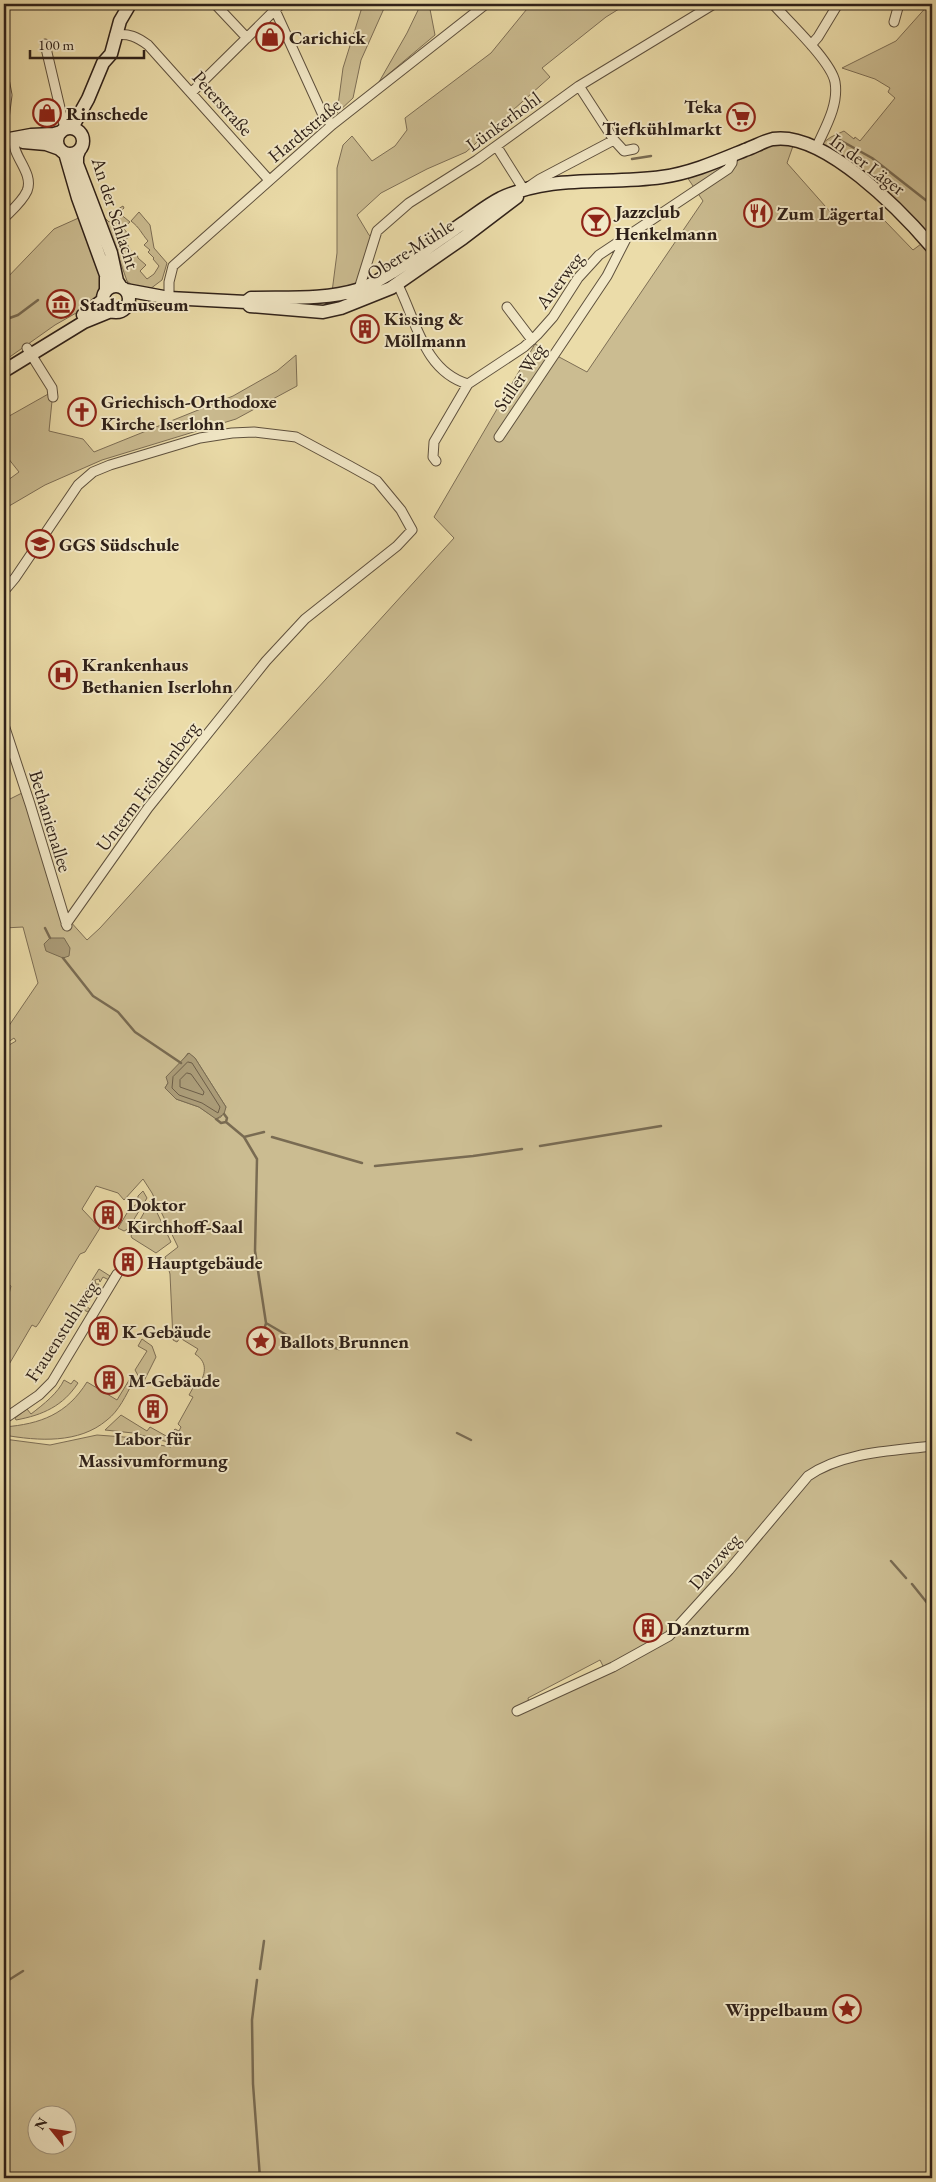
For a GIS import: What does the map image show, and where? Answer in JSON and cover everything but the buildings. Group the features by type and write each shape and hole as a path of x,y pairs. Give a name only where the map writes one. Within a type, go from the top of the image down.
{"main road":[{"path":"9,140 31,135 54,134 74,124 88,99 103,63 111,54 121,34 120,21 130,4"},
{"path":"9,140 46,144 71,154 79,151 83,142 82,135 88,113 88,99"},
{"path":"65,129 76,129 82,135"},
{"path":"62,151 57,139 65,129"},
{"name":"Obere Mühle","path":"123,289 169,298 246,302 250,306 322,312 341,308 493,203 524,190 570,181 630,180 663,177 708,165 772,140 797,141"},
{"name":"In der Läger","path":"797,141 816,148 870,185 900,212 932,247"},
{"name":"An der Schlacht","path":"62,151 106,275 104,295"},
{"name":"An der Schlacht","path":"79,151 77,164 108,245 117,281 123,289"},
{"name":"Obere Mühle","path":"358,295 397,283 463,238 524,190"},
{"path":"4,365 29,351 84,322 111,312 121,311 128,305 129,297 123,289 113,286 93,309 60,327 29,351 4,371"},
{"path":"104,295 105,306 111,312"},
{"name":"Obere Mühle","path":"128,305 169,298"}],"street":[{"path":"215,4 246,38"},
{"name":"Hardtstraße","path":"169,298 169,282 173,266 332,125 486,4"},
{"name":"Lünkerhohl","path":"358,295 377,231 409,203 497,147 579,86 714,4"},
{"path":"773,4 827,65 835,82 834,104 816,148"},
{"path":"811,45 838,4"},
{"path":"894,22 898,4"},
{"path":"191,93 275,6 322,113 332,125"},
{"name":"Peterstraße","path":"121,34 137,37 148,45 269,180"},
{"path":"46,44 65,129"},
{"path":"4,79 7,95 4,119"},
{"path":"579,86 614,140 624,150 634,150"},
{"path":"4,218 17,205 27,190 28,174 14,148 14,144 9,140"},
{"path":"497,147 524,190 540,178 614,140"},
{"name":"Auerweg","path":"468,384 532,340 553,317 578,278 599,255 728,169 732,163 733,155"},
{"name":"Stiller Weg","path":"499,437 607,276 629,234"},
{"path":"397,283 406,300 424,346 452,378 468,384 434,442 433,457 436,461"},
{"name":"Auerweg","path":"507,307 532,340"},
{"path":"29,351 52,388 54,397"},
{"name":"Unterm Fröndenberg","path":"4,591 15,578 78,486 93,472 110,465 200,438 232,433 254,432 296,437 377,481 401,510 412,530 397,546 305,619 273,654 148,808 66,925"},
{"name":"Bethanienallee","path":"4,725 66,925"},
{"name":"Frauenstuhlweg","path":"4,1419 39,1395 52,1382 117,1274"},
{"name":"Danzweg","path":"517,1711 613,1667 669,1636 729,1570 808,1476 818,1468 842,1460 871,1454 932,1446"}],"shaded area":[{"path":"363,4 386,4 361,60 353,98 337,113 343,68"},
{"path":"421,4 429,4 435,35 379,82 407,33"},
{"path":"531,4 627,4 606,17 542,68 550,77 466,152 427,169 381,193 357,215 369,235 373,238 357,287 332,292 337,253 337,168 343,145 352,136 372,161 395,146 407,130 405,118 491,53"},
{"path":"929,4 932,4 932,244 817,147 844,131 860,141 895,98 888,92 890,88 875,79 842,68 896,41"},
{"path":"776,143 793,146 787,163 833,215 845,218 885,221 913,250 925,241 932,250 932,2178 4,2178 4,1439 50,1445 97,1435 137,1438 171,1447 182,1434 179,1432 168,1442 133,1433 105,1430 121,1415 147,1431 150,1427 168,1437 175,1429 179,1431 181,1427 178,1424 193,1397 189,1395 194,1386 198,1387 204,1374 204,1365 195,1354 198,1349 180,1338 177,1342 173,1340 170,1274 165,1257 178,1247 152,1193 143,1179 124,1200 118,1193 96,1186 82,1209 100,1228 85,1252 80,1254 39,1323 36,1327 32,1325 4,1373 4,1314 11,1286 4,1282 4,1048 16,1041 14,1038 4,1045 4,1033 38,983 23,927 4,928 4,802 30,789 69,920 87,940 100,928 454,538 434,517 535,344 587,372 703,201 687,177","holes":["188,1053 195,1058 226,1107 221,1117 217,1119 199,1107 176,1099 165,1088","600,1660 606,1672 530,1709 528,1698"]},
{"path":"123,206 124,208 119,213 130,222 123,228 130,236 125,240 131,251 128,254 132,258 137,254 138,258 146,265 140,271 147,279 154,274 159,266 148,252 150,250 144,245 148,241 131,221 139,212 150,225 154,248 167,263 162,280 150,289 132,285 127,281 105,218 109,222 116,219 113,212"},
{"path":"83,216 105,274 102,295 92,304 55,325 4,361 4,281 54,229"},
{"path":"296,355 297,386 236,419 102,460 45,485 4,509 4,483 19,472 4,453 4,419 50,393 52,401 49,431 83,439 94,452 233,396 277,371"},
{"path":"143,1191 147,1198 128,1229 124,1231 118,1228 130,1208 137,1204 138,1196"},
{"path":"151,1200 171,1242 156,1253 131,1236"},
{"path":"99,1269 110,1276 109,1280 103,1277 100,1282 99,1279 95,1280 96,1284 99,1284 86,1306 90,1309 88,1312 84,1310 78,1318 71,1314"},
{"path":"142,1339 152,1346 156,1357 144,1381 140,1379 135,1370 147,1351 138,1346"},
{"path":"131,1377 134,1378 133,1382 122,1402 107,1420 96,1428 71,1437 58,1439 31,1439 4,1435 4,1427 41,1420 62,1410 87,1382 117,1400"},
{"path":"64,1380 71,1384 74,1380 78,1383 66,1398 44,1412 16,1420 15,1418 27,1409 31,1414 41,1406 54,1394"}],"water":[{"path":"50,938 64,938 70,948 69,956 63,958 46,951 44,944"},
{"path":"189,1053 195,1058 226,1107 224,1114 216,1119 199,1107 176,1099 165,1088 168,1083 166,1077"}],"waterway":[{"path":"838,139 872,158 932,205"},
{"path":"632,159 651,156"},
{"path":"4,320 18,315 38,300"},
{"path":"45,928 50,938"},
{"path":"63,958 93,996 118,1012 135,1032 181,1063"},
{"path":"224,1114 227,1118 226,1122 244,1137 257,1159 255,1251 266,1323 261,1341"},
{"path":"216,1119 221,1123 226,1122"},
{"path":"540,1146 661,1126"},
{"path":"244,1137 264,1132"},
{"path":"272,1137 362,1163"},
{"path":"375,1166 522,1149"},
{"path":"266,1323 290,1337"},
{"path":"293,1345 316,1343 339,1349"},
{"path":"457,1433 471,1440"},
{"path":"891,1561 906,1578"},
{"path":"912,1584 932,1609"},
{"path":"260,1969 264,1941"},
{"path":"4,1983 23,1971"},
{"path":"257,1980 252,2020 253,2084 260,2178"}],"place":[{"name":"Carichick","path":"270,37"},
{"name":"Rinschede","path":"47,113"},
{"name":"Teka Tiefkühlmarkt","path":"741,117"},
{"name":"Zum Lägertal","path":"758,213"},
{"name":"Jazzclub Henkelmann","path":"596,222"},
{"name":"Stadtmuseum","path":"61,304"},
{"name":"Kissing & Möllmann","path":"365,329"},
{"name":"Griechisch-Orthodoxe Kirche Iserlohn","path":"82,412"},
{"name":"GGS Südschule","path":"40,544"},
{"name":"Krankenhaus Bethanien Iserlohn","path":"63,675"},
{"name":"Doktor Kirchhoff-Saal","path":"108,1215"},
{"name":"Hauptgebäude","path":"128,1262"},
{"name":"K-Gebäude","path":"103,1331"},
{"name":"Ballots Brunnen","path":"261,1341"},
{"name":"M-Gebäude","path":"109,1380"},
{"name":"Labor für Massivumformung","path":"153,1409"},
{"name":"Danzturm","path":"648,1628"},
{"name":"Wippelbaum","path":"847,2009"}]}
